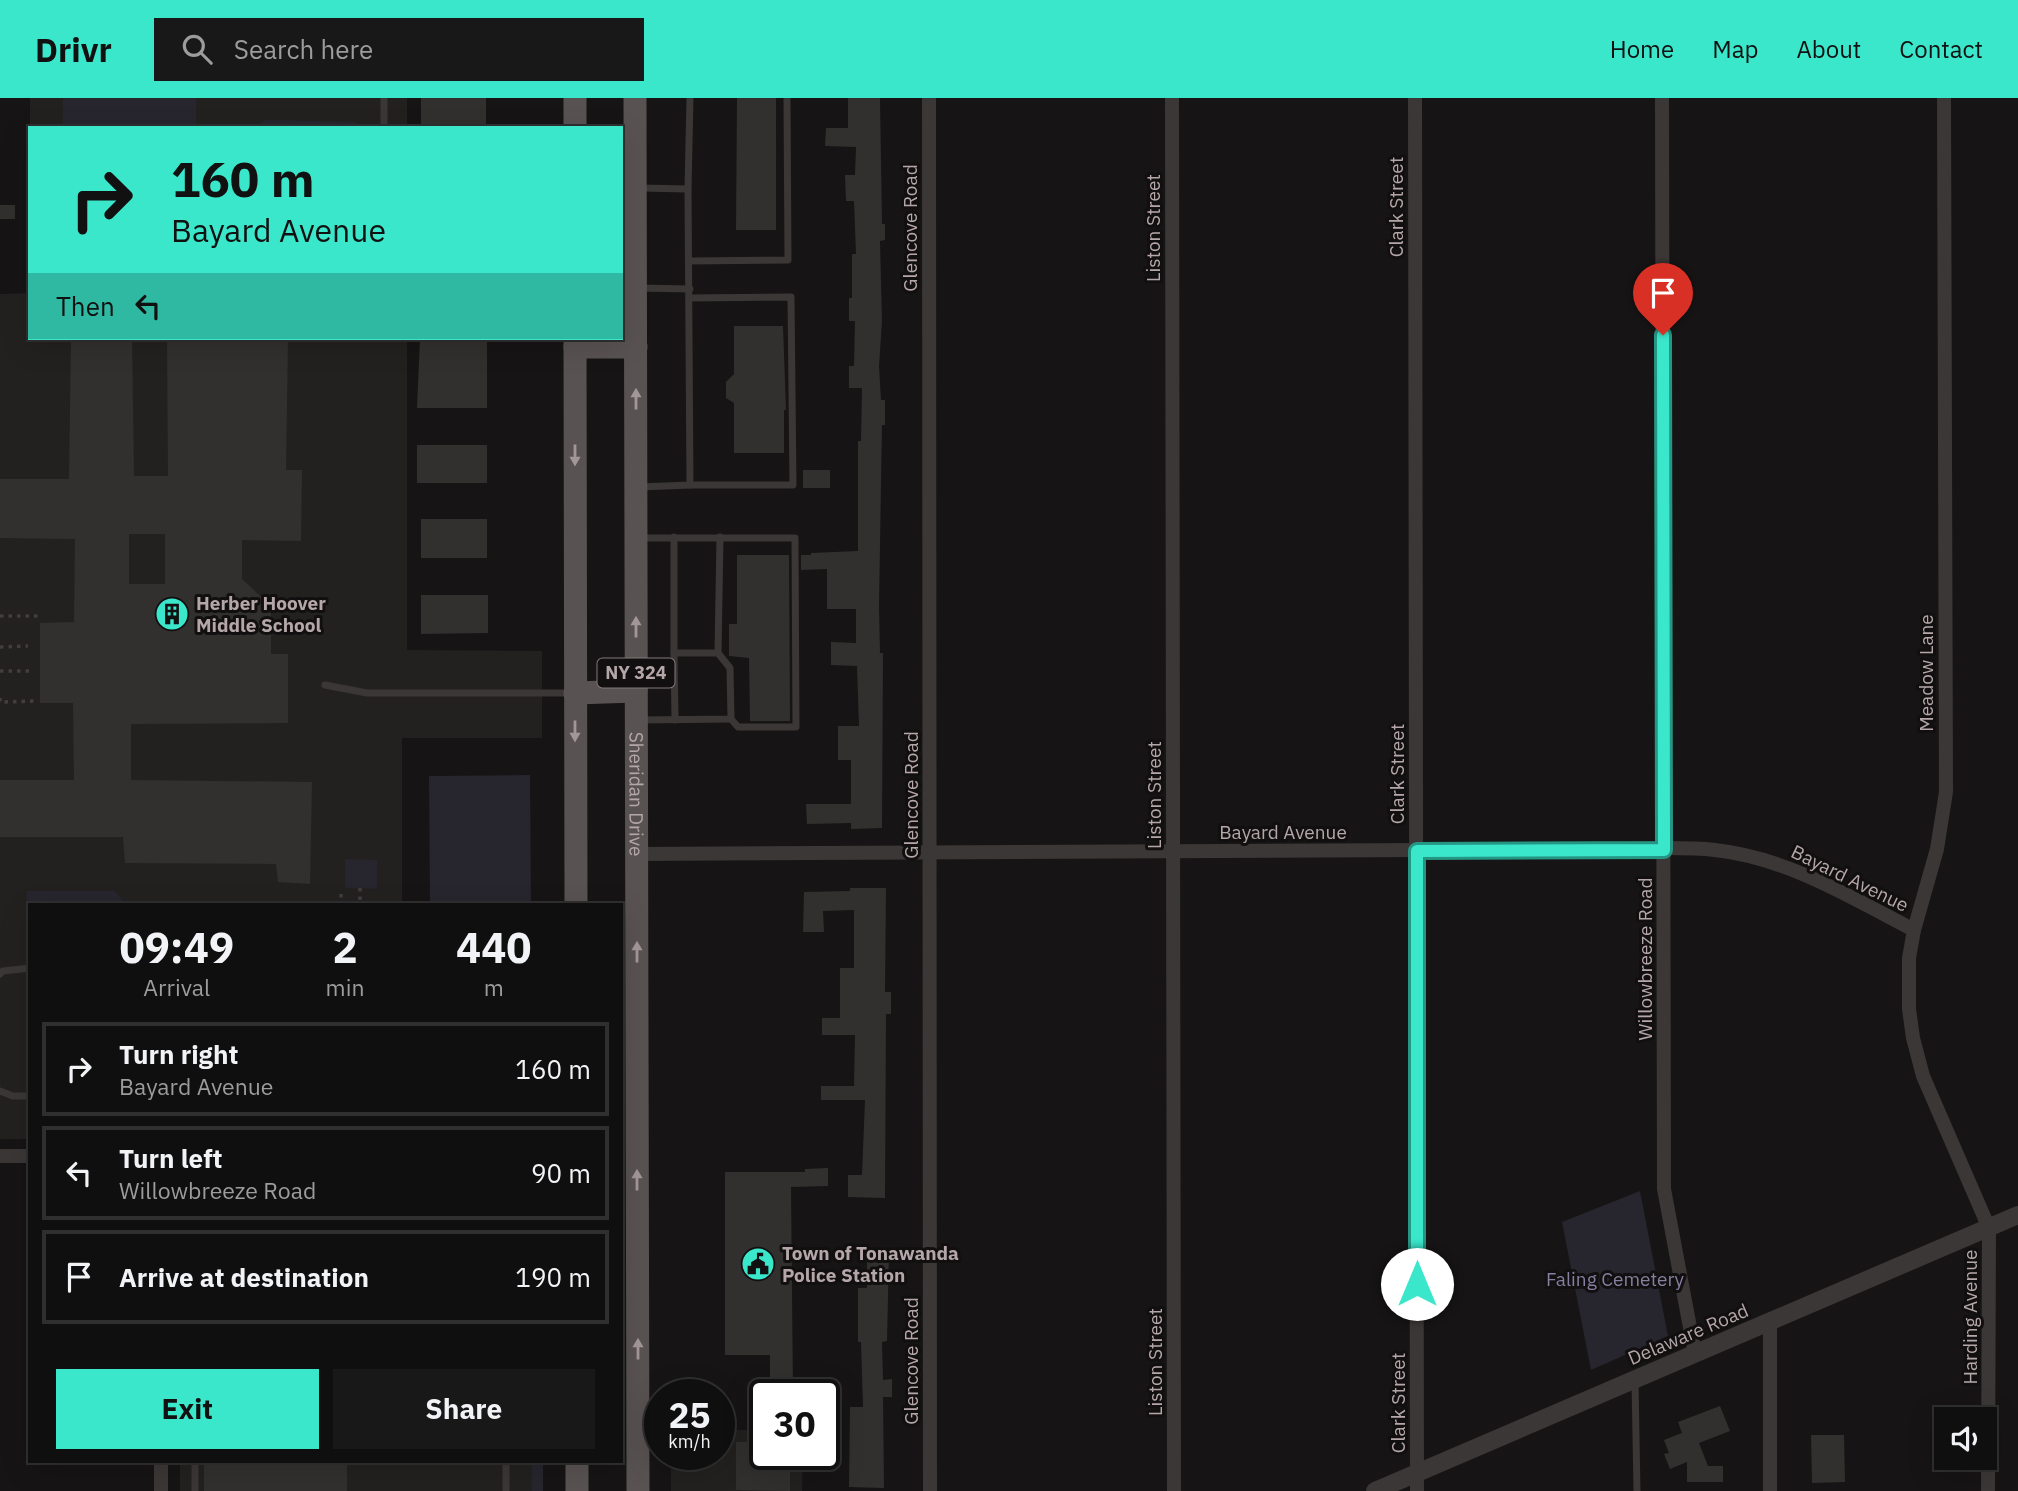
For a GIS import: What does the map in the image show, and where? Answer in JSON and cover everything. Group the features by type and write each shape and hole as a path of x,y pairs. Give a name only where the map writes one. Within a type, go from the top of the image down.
{"main road":[{"path":"575,98 575,126"},
{"name":"Sheridan Drive","path":"635,98 636,854 629,1248 638,1491"},
{"path":"575,342 636,346"},
{"name":"NY 324","path":"575,342 576,903"},
{"path":"575,693 636,691"},
{"path":"577,1463 577,1491"}],"street":[{"name":"Glencove Road","path":"929,98 930,1491"},
{"name":"Liston Street","path":"1172,98 1174,1491"},
{"name":"Clark Street","path":"1415,98 1417,1482"},
{"name":"Willowbreeze Road","path":"1662,98 1664,1189 1695,1354"},
{"name":"Meadow Lane","path":"1944,98 1946,792 1937,849 1914,930 1908,976 1909,1009 1913,1038 1930,1094 1989,1228"},
{"name":"Bayard Avenue","path":"636,854 1714,850 1751,856 1786,866 1914,930"},
{"path":"0,1156 28,1156"},
{"name":"Delaware Road","path":"1375,1491 1417,1482 1635,1380 2018,1216"},
{"name":"Harding Avenue","path":"1988,1491 1989,1228"},
{"path":"1770,1322 1770,1491"},
{"path":"161,1463 161,1491"}],"lane":[{"path":"384,98 384,126"},
{"path":"690,98 690,485"},
{"path":"689,261 788,260 788,98"},
{"path":"636,188 688,189"},
{"path":"636,288 791,297 793,485 636,488"},
{"path":"636,538 674,537 720,537 795,538 796,727 738,727 731,719 730,668 718,653 720,537"},
{"path":"674,537 675,720"},
{"path":"674,653 718,653"},
{"path":"325,685 368,693 575,693"},
{"path":"636,720 731,719"},
{"path":"0,974 3,971 28,968"},
{"path":"0,1091 13,1096 28,1096"},
{"path":"1635,1380 1637,1491"},
{"path":"194,1463 195,1491"},
{"path":"506,1463 506,1491"}],"path":[{"path":"0,616 42,616"},
{"path":"0,647 28,646"},
{"path":"0,671 30,671"},
{"path":"0,698 0,702 37,701"},
{"path":"360,888 360,903"},
{"path":"341,894 341,903"}],"shaded area":[{"path":"30,98 407,98 407,126 30,126"},
{"path":"28,293 28,340 407,340 407,650 542,651 542,738 402,738 402,903 28,903 28,1139 0,1139 0,294"},
{"path":"735,1430 749,1430 749,1470 803,1470 802,1491 671,1491 671,1470 735,1470"},
{"path":"180,1463 532,1463 532,1491 180,1491"}],"green space":[{"path":"63,98 196,98 196,125 63,125"},
{"path":"264,120 356,122 356,126 260,126"},
{"path":"530,775 531,903 430,903 429,776"},
{"path":"345,859 377,860 377,889 345,888"},
{"path":"27,891 114,891 126,903 28,903 27,954"},
{"name":"Faling Cemetery","path":"1640,1191 1668,1336 1591,1370 1562,1222"},
{"path":"532,1463 543,1463 543,1491 532,1491"}],"building":[{"path":"421,98 486,98 486,126 421,126"},
{"path":"737,98 776,98 776,230 736,230"},
{"path":"848,98 880,98 882,224 885,224 885,240 880,241 882,321 879,366 881,400 885,400 885,425 882,425 879,606 880,653 883,653 882,828 851,829 851,823 807,824 806,804 851,804 851,760 838,760 838,726 859,726 857,666 831,665 831,642 856,643 856,609 827,609 827,569 801,570 801,555 858,551 858,441 861,441 862,388 849,388 849,366 854,366 855,321 849,321 849,298 852,298 852,254 856,254 854,201 846,201 845,175 855,175 856,147 825,146 826,128 848,128"},
{"path":"0,205 15,205 15,219 0,219"},
{"path":"734,326 783,326 786,410 784,453 734,453 734,403 726,398 726,382 734,374"},
{"name":"Herber Hoover Middle School","path":"71,340 132,340 134,476 168,476 167,340 288,340 286,470 302,470 301,541 242,540 242,579 271,606 271,654 288,654 288,723 131,724 131,780 312,782 310,884 278,882 276,864 125,863 123,837 0,837 0,780 74,780 73,703 40,703 40,623 74,622 75,539 0,538 0,479 69,479","holes":["129,534 165,534 165,584 129,584"]},
{"path":"420,340 487,340 487,408 417,408"},
{"path":"417,445 487,445 487,483 417,483"},
{"path":"803,470 830,470 830,488 803,488"},
{"path":"421,519 487,519 487,558 421,558"},
{"path":"737,555 789,555 790,721 750,721 749,658 729,656 729,624 737,624"},
{"path":"421,595 488,595 488,633 421,634"},
{"path":"850,888 886,888 885,992 891,992 891,1014 886,1014 885,1198 848,1197 848,1175 862,1175 865,1100 821,1100 821,1086 854,1086 855,1035 822,1035 822,1018 840,1018 840,968 854,968 854,910 823,911 824,932 803,932 804,892 850,891"},
{"name":"Town of Tonawanda Police Station","path":"828,1168 828,1186 791,1187 793,1379 770,1379 770,1355 725,1355 725,1172 805,1172 805,1169"},
{"path":"867,1253 889,1253 887,1341 882,1342 883,1380 892,1379 892,1397 883,1397 884,1488 849,1487 850,1407 863,1407 861,1342 858,1342 858,1288 867,1288"},
{"path":"1720,1406 1730,1431 1699,1443 1708,1466 1723,1466 1723,1482 1687,1482 1687,1462 1670,1469 1664,1454 1669,1453 1664,1440 1682,1433 1678,1422"},
{"path":"1811,1435 1844,1435 1845,1482 1812,1483"},
{"path":"736,1442 749,1442 749,1470 790,1470 790,1491 736,1490"},
{"path":"204,1463 347,1463 347,1491 204,1491"}],"place":[{"name":"Herber Hoover Middle School","path":"172,614"},
{"name":"Town of Tonawanda Police Station","path":"758,1264"}],"route":[{"path":"1417,1284 1417,851 1664,850 1663,335"}]}
